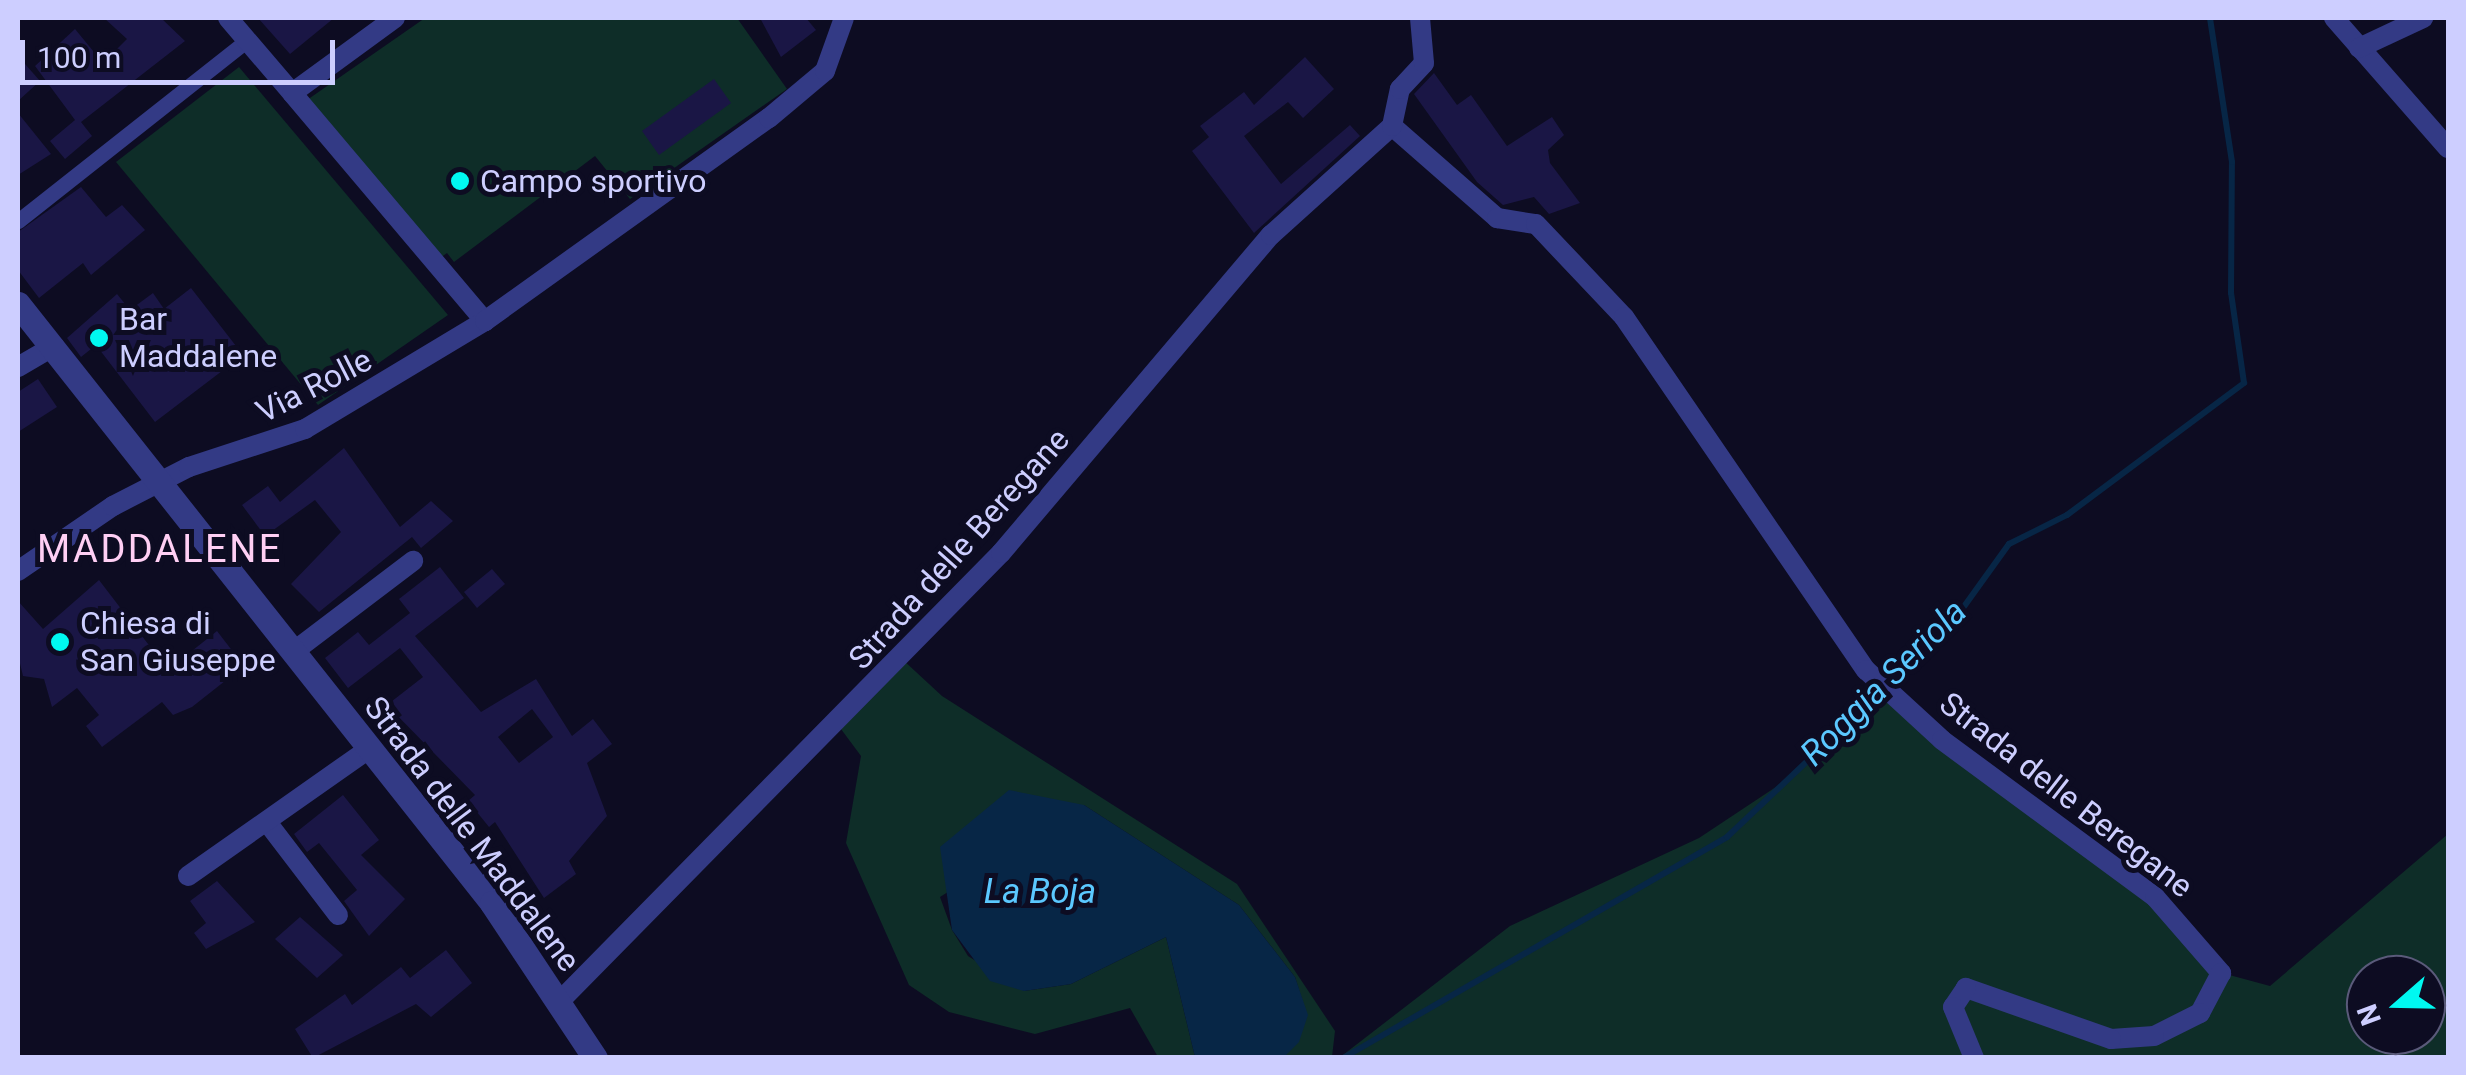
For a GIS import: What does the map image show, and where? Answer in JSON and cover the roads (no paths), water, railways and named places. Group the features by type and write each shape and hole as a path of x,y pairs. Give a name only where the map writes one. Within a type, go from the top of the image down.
{"street":[{"path":"228,18 485,321"},
{"path":"292,93 395,18"},
{"name":"Via Rolle","path":"18,572 113,506 163,486 190,467 347,408 485,321 812,83 836,54 844,18"},
{"name":"Strada delle Beregane","path":"558,1002 902,659 1211,300 1392,126 1400,89 1424,63 1420,18"},
{"path":"2334,18 2448,148"},
{"path":"2359,48 2423,18"},
{"path":"18,221 247,40"},
{"name":"Strada delle Beregane","path":"1392,126 1497,218 1536,224 1624,318 1881,684 2155,897 2222,973 2200,1013 2154,1036 2111,1039 1966,988 1953,1007 1974,1058"},
{"name":"Strada delle Maddalene","path":"18,304 293,652 558,1002 595,1058"},
{"path":"18,367 54,346"},
{"path":"293,652 413,561"},
{"path":"188,876 270,826 367,750"},
{"path":"270,826 338,915"}],"water":[{"name":"La Boja","path":"1009,790 1084,805 1239,905 1295,977 1308,1015 1299,1042 1284,1057 1195,1057 1166,937 1071,984 1024,991 990,981 952,930 940,847"}],"waterway":[{"name":"Roggia Seriola","path":"1343,1058 1727,837 1950,626 2009,544 2067,515 2244,383 2231,293 2232,162 2210,18"}],"place":[{"name":"Campo sportivo","path":"460,181"},
{"name":"Bar Maddalene","path":"99,338"},
{"name":"Chiesa di San Giuseppe","path":"60,642"}],"district":[{"name":"MADDALENE","path":"160,550"}]}
